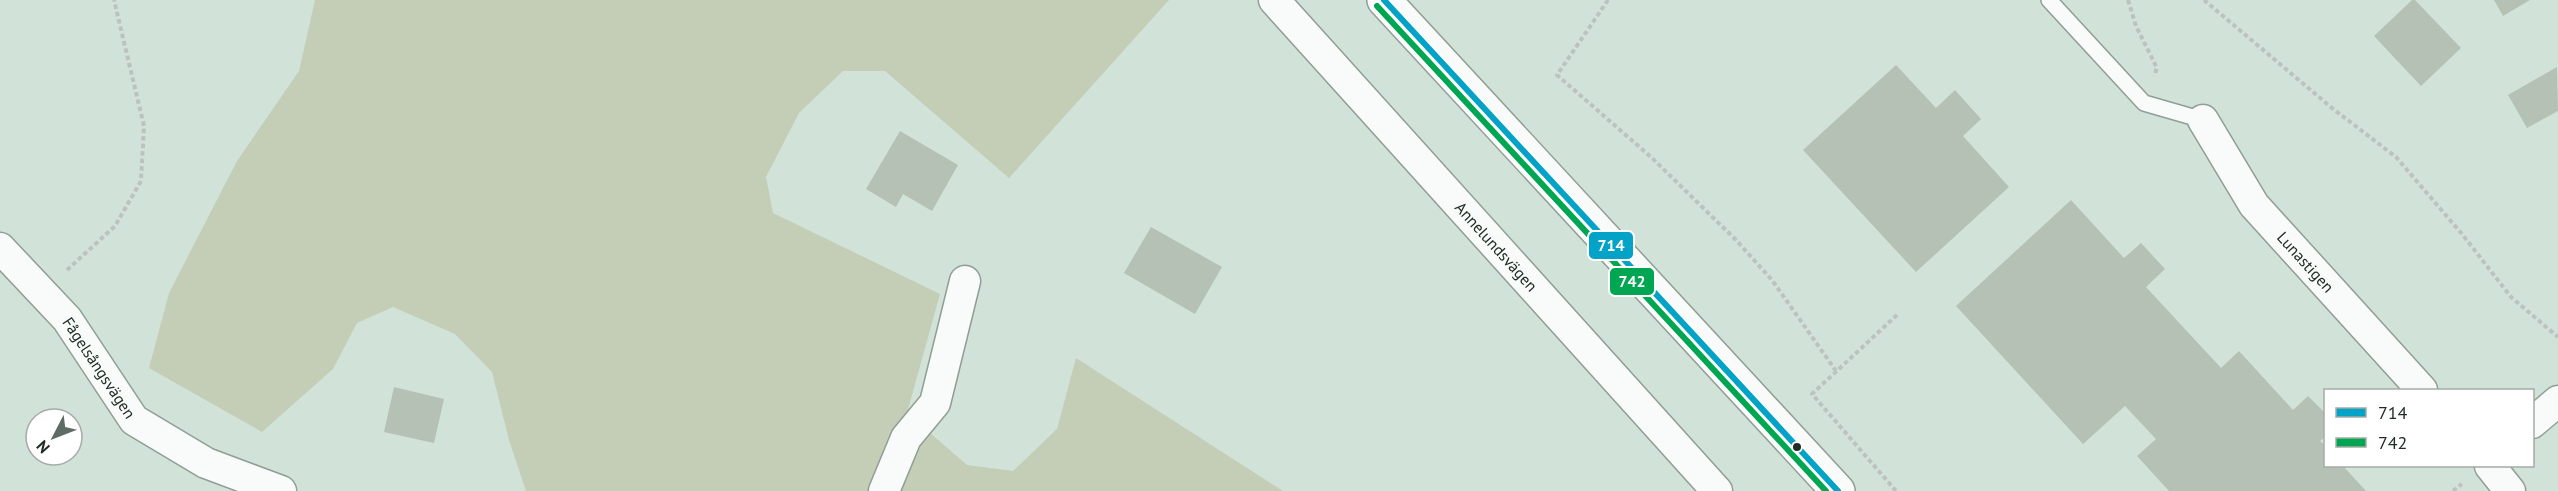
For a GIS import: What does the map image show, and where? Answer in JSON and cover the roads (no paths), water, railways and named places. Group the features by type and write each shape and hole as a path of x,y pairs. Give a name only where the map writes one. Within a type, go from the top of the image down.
{"main road":[{"path":"1384,0 1838,491"}],"street":[{"name":"Annelundsvägen","path":"1274,0 1717,491"},
{"name":"Lunastigen","path":"2203,120 2254,205 2421,389"},
{"name":"Fågelsångsvägen","path":"0,248 67,319 134,420 206,463 281,491"},
{"path":"884,491 906,438 935,404 965,280"},
{"path":"2534,421 2558,401"},
{"path":"2492,467 2510,491"}],"lane":[{"path":"2049,0 2144,103 2203,120"}]}
